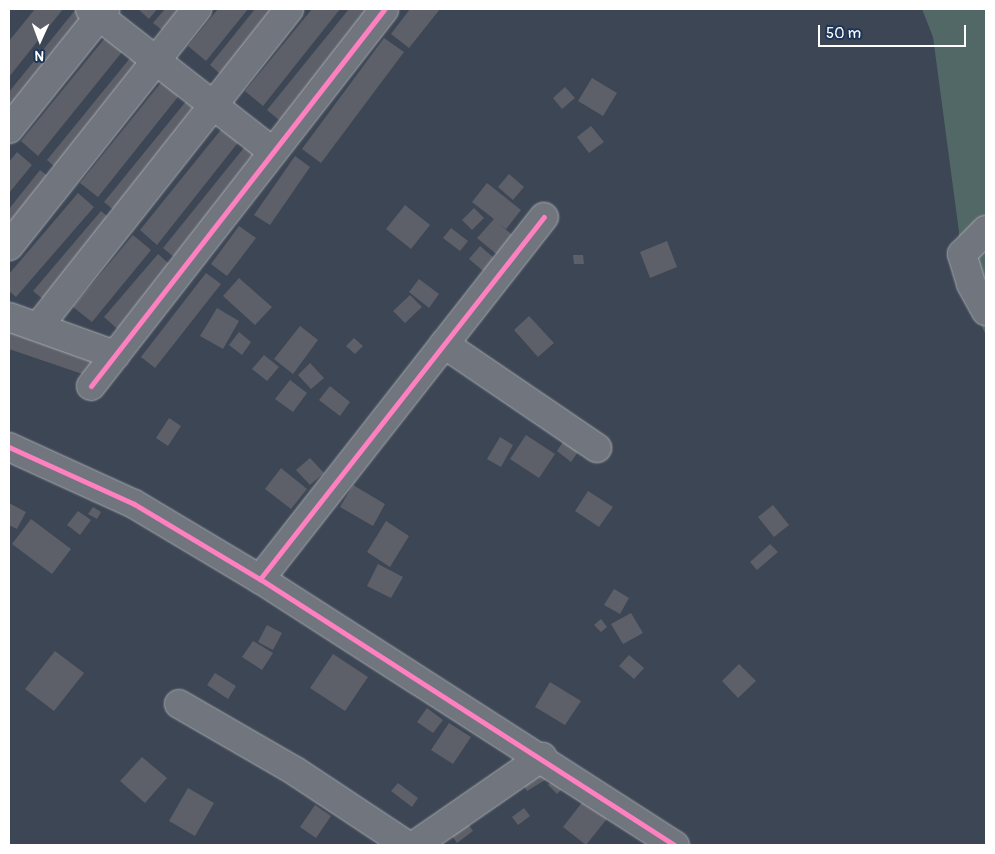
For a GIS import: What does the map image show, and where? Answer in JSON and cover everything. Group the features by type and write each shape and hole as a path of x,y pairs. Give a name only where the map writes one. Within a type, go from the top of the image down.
{"street":[{"path":"9,246 197,9"},
{"path":"38,327 289,9"},
{"path":"90,386 384,9"},
{"path":"9,129 98,11 273,152"},
{"path":"260,579 544,217"},
{"path":"986,230 962,254 971,284 986,311"},
{"path":"9,317 115,355"},
{"path":"444,344 597,448"},
{"path":"9,447 134,504 260,579 542,757 669,844"},
{"path":"179,704 296,771 407,845"},
{"path":"415,845 542,757"}],"green space":[{"path":"922,9 986,9 986,335 958,279 959,232 933,37"}],"building":[{"path":"35,9 63,9 9,77 9,41"},
{"path":"76,9 94,22 9,128 9,92"},
{"path":"138,9 157,9 149,19"},
{"path":"165,9 194,9 171,37 153,23"},
{"path":"218,9 248,9 206,61 188,46"},
{"path":"255,9 284,9 227,80 210,65"},
{"path":"312,9 340,9 263,106 245,91"},
{"path":"349,9 363,9 372,16 285,125 267,110"},
{"path":"410,9 440,9 409,48 391,34"},
{"path":"109,33 126,47 38,156 21,141"},
{"path":"384,38 404,52 321,163 302,149"},
{"path":"135,52 151,66 64,175 47,160"},
{"path":"168,74 185,88 98,197 80,183"},
{"path":"592,78 617,93 603,116 578,101"},
{"path":"565,87 575,98 562,109 553,98"},
{"path":"192,94 209,108 122,217 104,202"},
{"path":"228,121 244,135 157,245 140,230"},
{"path":"591,126 604,142 589,153 577,137"},
{"path":"251,139 268,154 181,263 163,248"},
{"path":"17,152 32,165 9,193 9,162"},
{"path":"295,156 310,167 270,225 254,215"},
{"path":"40,170 57,183 9,243 9,209"},
{"path":"509,174 524,187 513,200 498,187"},
{"path":"487,183 521,210 506,229 498,223 522,243 506,262 477,238 494,219 472,202"},
{"path":"78,193 94,207 16,297 9,291 9,274"},
{"path":"405,205 430,225 411,249 386,229"},
{"path":"474,208 484,218 472,230 462,220"},
{"path":"101,211 118,225 50,305 33,291"},
{"path":"239,226 256,238 227,276 211,264"},
{"path":"451,228 468,241 460,251 443,238"},
{"path":"133,235 151,250 92,322 73,307"},
{"path":"667,241 677,267 650,278 640,252"},
{"path":"480,246 500,263 489,276 469,259"},
{"path":"158,254 176,270 122,333 104,317"},
{"path":"573,255 583,255 584,264 574,264"},
{"path":"206,273 221,284 155,368 141,357"},
{"path":"239,278 272,307 255,325 223,296"},
{"path":"419,279 439,294 429,308 409,292"},
{"path":"410,295 422,307 405,323 393,311"},
{"path":"217,308 239,321 223,349 200,336"},
{"path":"529,316 554,343 538,357 514,330"},
{"path":"9,325 102,356 94,378 9,349"},
{"path":"300,326 318,340 293,374 274,359"},
{"path":"239,332 251,342 242,355 229,345"},
{"path":"354,338 363,346 355,354 346,346"},
{"path":"264,355 279,367 267,381 252,369"},
{"path":"310,363 324,378 311,389 298,375"},
{"path":"290,380 307,393 293,412 275,399"},
{"path":"330,386 350,402 340,416 319,400"},
{"path":"169,418 181,426 168,446 156,438"},
{"path":"526,435 555,454 539,478 510,459"},
{"path":"500,437 513,445 501,467 487,459"},
{"path":"565,439 580,449 571,462 557,451"},
{"path":"310,458 324,473 310,485 296,470"},
{"path":"281,468 307,489 291,509 265,489"},
{"path":"353,485 385,504 373,526 340,507"},
{"path":"588,491 613,507 599,527 575,511"},
{"path":"9,503 26,512 17,529 9,525"},
{"path":"773,505 789,525 774,537 758,517"},
{"path":"93,507 101,512 97,519 88,514"},
{"path":"78,511 91,520 80,535 67,525"},
{"path":"31,519 71,549 52,574 12,544"},
{"path":"386,521 409,536 390,567 367,552"},
{"path":"770,544 778,552 757,570 750,562"},
{"path":"378,564 403,577 391,598 367,586"},
{"path":"614,589 629,598 620,614 604,605"},
{"path":"631,613 643,633 623,644 611,624"},
{"path":"601,619 607,627 601,632 594,625"},
{"path":"267,625 282,633 273,650 258,642"},
{"path":"253,641 273,653 262,670 242,657"},
{"path":"55,651 84,673 54,711 25,689"},
{"path":"333,654 368,677 345,711 310,688"},
{"path":"629,655 644,668 634,679 619,666"},
{"path":"739,664 756,681 738,698 722,681"},
{"path":"215,673 236,686 228,699 207,685"},
{"path":"550,682 581,701 565,725 535,707"},
{"path":"427,708 443,720 433,733 417,722"},
{"path":"449,723 471,737 453,764 431,750"},
{"path":"142,757 167,778 145,803 120,781"},
{"path":"542,763 550,777 527,791 519,778"},
{"path":"559,774 568,783 557,794 548,785"},
{"path":"398,783 418,798 412,807 391,791"},
{"path":"188,788 214,803 195,836 169,821"},
{"path":"587,796 610,815 586,845 563,827"},
{"path":"315,805 331,816 316,838 300,827"},
{"path":"524,808 530,816 518,825 512,817"},
{"path":"466,821 473,831 457,843 450,833"}],"cycle path":[{"path":"91,386 384,9"},
{"path":"260,579 544,217"},
{"path":"9,447 134,504 260,579 675,845"}]}
